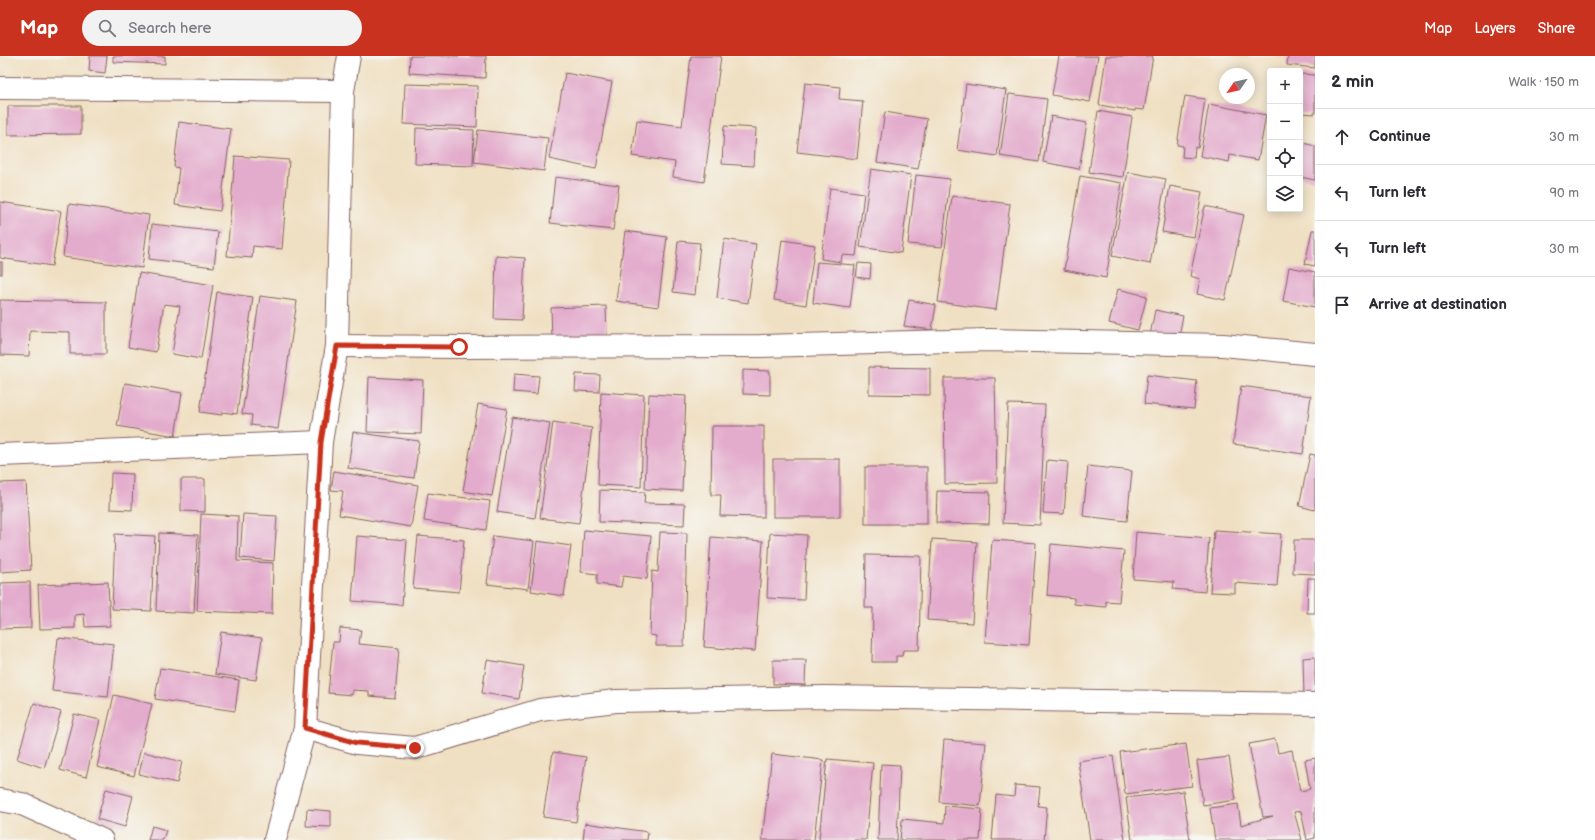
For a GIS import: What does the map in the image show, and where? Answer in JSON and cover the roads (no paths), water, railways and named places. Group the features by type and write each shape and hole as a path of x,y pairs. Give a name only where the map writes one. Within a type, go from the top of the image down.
{"street":[{"path":"275,840 305,728 321,442 337,346 343,91 349,56"},
{"path":"0,88 343,91"},
{"path":"337,346 760,346 989,340 1223,346 1315,354"},
{"path":"0,455 321,442"},
{"path":"305,728 357,743 415,748 540,710 616,701 824,697 1315,704"},
{"path":"0,800 22,804 102,840"}]}
